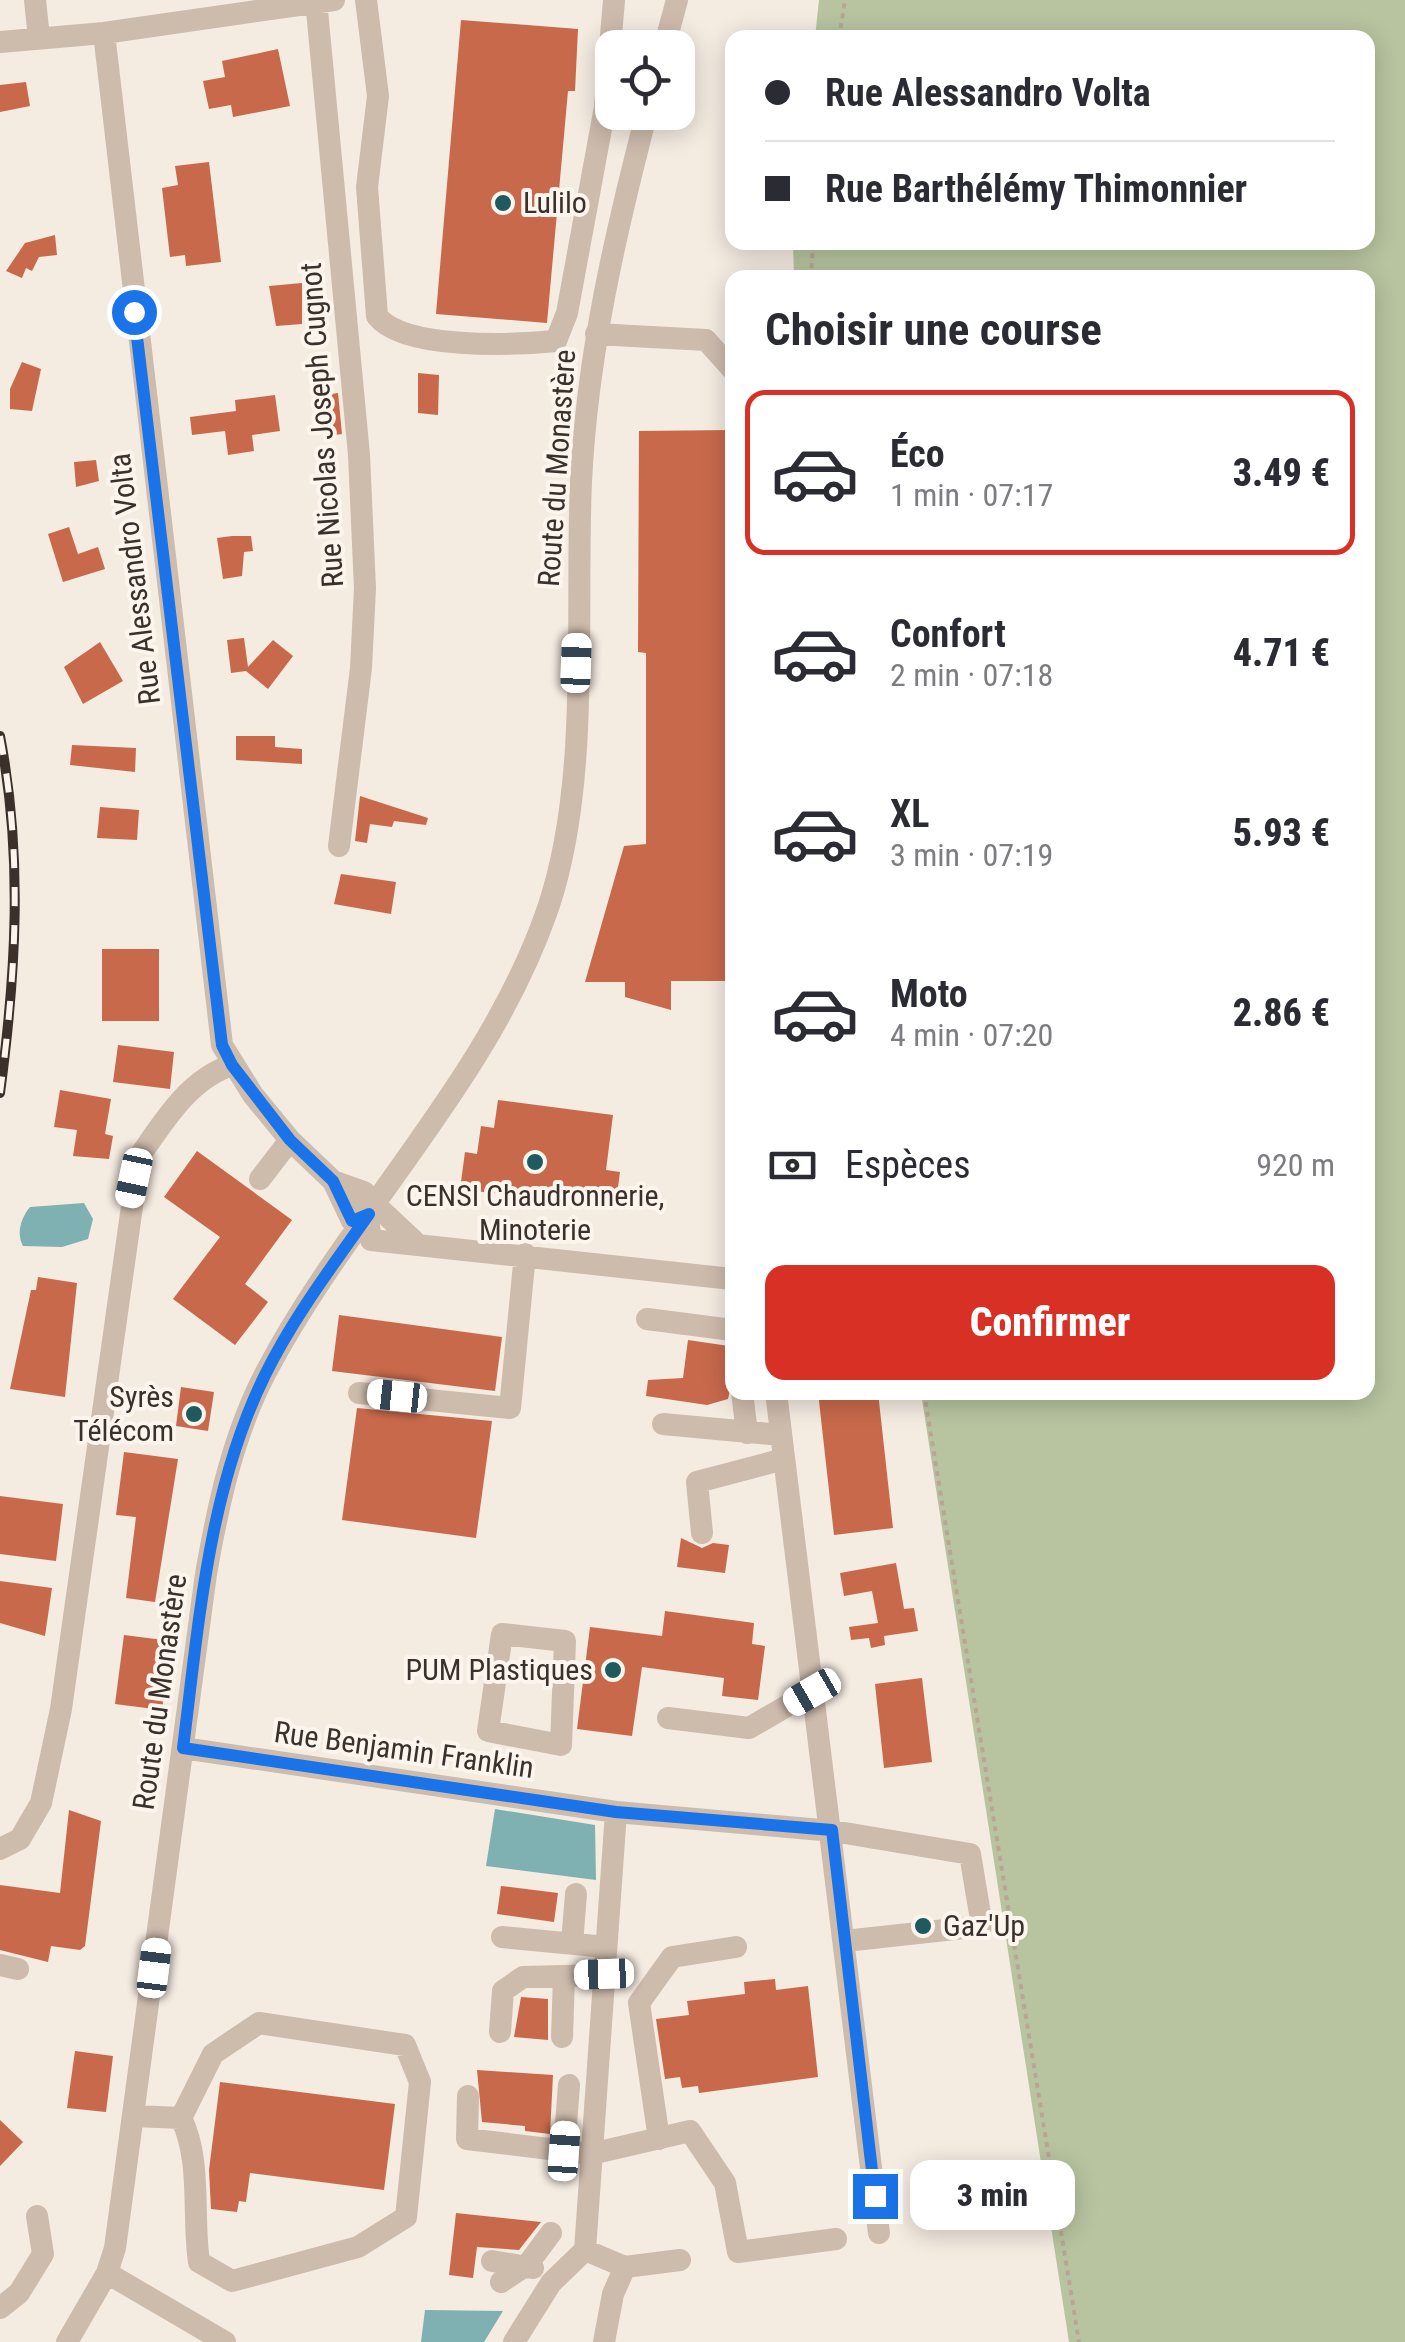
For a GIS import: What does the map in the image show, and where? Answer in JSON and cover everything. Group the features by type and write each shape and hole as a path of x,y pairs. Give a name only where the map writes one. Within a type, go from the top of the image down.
{"street":[{"path":"35,0 39,38"},
{"path":"366,0 378,96 367,187 377,316 386,328 410,337 521,344 556,341 566,313 605,107 614,0"},
{"path":"669,30 677,0"},
{"path":"0,42 104,33 322,1"},
{"name":"Rue Nicolas Joseph Cugnot","path":"322,1 359,455 364,572 362,668 339,846"},
{"name":"Rue Alessandro Volta","path":"104,33 218,1024 232,1065 290,1140 333,1181 352,1221 369,1214"},
{"name":"Route du Monastère","path":"67,2342 107,2273 135,2116 206,1574 220,1497 240,1435 265,1374 503,1011 548,908 564,841 573,772 581,480 596,334 616,230 642,130"},
{"path":"596,334 706,340 725,361"},
{"path":"0,1848 20,1839 42,1803 61,1708 139,1157 194,1086 210,1072 232,1065"},
{"path":"260,1179 290,1140"},
{"path":"369,1214 382,1211 414,1242 725,1278"},
{"path":"359,1392 510,1408 524,1254"},
{"path":"647,1319 725,1329"},
{"path":"743,1400 748,1433"},
{"path":"777,1400 880,2233"},
{"path":"663,1424 781,1434"},
{"path":"702,1533 697,1482 784,1458"},
{"path":"502,1634 566,1641 560,1745 488,1730 502,1634"},
{"path":"668,1718 749,1728 812,1692"},
{"name":"Rue Benjamin Franklin","path":"183,1748 616,1812 832,1830 970,1854 982,1926 846,1941"},
{"path":"514,2342 552,2283 585,2250 616,1812"},
{"path":"572,1943 576,1894"},
{"path":"502,1937 606,1947"},
{"path":"659,2139 640,2003 672,1956 736,1948"},
{"path":"500,2032 503,1990 524,1978 604,1974"},
{"path":"562,2037 564,1976"},
{"path":"259,2023 406,2045 420,2082 406,2217 358,2248 232,2281 200,2262 193,2222 192,2140 181,2118 213,2054 259,2023"},
{"path":"564,2151 569,2085"},
{"path":"468,2096 468,2139 592,2154 690,2131 726,2183 738,2252 836,2239"},
{"path":"135,2116 181,2118"},
{"path":"0,2308 18,2293 43,2254 37,2216"},
{"path":"497,2271 528,2264 551,2233"},
{"path":"585,2250 625,2268 680,2260"},
{"path":"528,2264 552,2283"},
{"path":"604,2342 613,2294 625,2268"},
{"path":"107,2273 225,2342"}],"path":[{"path":"840,30 845,0"},
{"path":"925,1400 1079,2342"}],"green space":[{"path":"819,0 1405,0 1405,2342 1069,2342 922,1400 1375,1400 1375,270 794,270 793,250 1375,250 1375,30 816,30"}],"water":[{"path":"84,1203 93,1219 88,1239 62,1247 23,1246 21,1226 30,1207"},
{"path":"495,1809 595,1825 596,1880 486,1866"},
{"path":"425,2310 503,2311 484,2342 421,2342"}],"building":[{"name":"Lulilo","path":"461,20 578,29 575,91 568,91 547,323 436,314"},
{"path":"278,49 290,106 233,117 231,105 209,109 203,81 225,77 222,61"},
{"path":"26,82 30,106 0,112 0,85"},
{"path":"209,162 221,262 186,266 185,255 170,257 162,188 178,185 175,166"},
{"path":"55,235 57,255 39,257 32,271 26,268 22,278 6,271 25,243"},
{"path":"302,283 302,324 276,326 269,286"},
{"path":"22,362 41,369 32,411 10,409 10,389"},
{"path":"418,373 439,375 438,415 418,413"},
{"path":"338,393 342,434 328,436 325,395"},
{"path":"275,395 280,431 252,435 254,451 228,455 225,431 192,435 190,417 236,411 235,400"},
{"path":"725,430 725,981 671,981 671,1010 625,997 625,982 585,982 624,846 646,844 646,653 638,652 639,431"},
{"path":"96,460 99,481 76,487 74,462"},
{"path":"69,527 78,554 98,547 105,569 63,582 48,534"},
{"path":"251,536 253,551 244,552 242,576 223,579 217,538"},
{"path":"244,638 248,667 273,640 293,656 268,689 246,671 231,673 227,640"},
{"path":"100,642 123,681 83,704 64,667"},
{"path":"236,736 275,736 275,747 302,749 302,764 236,760"},
{"path":"72,745 136,748 135,772 70,765"},
{"path":"360,796 428,818 426,825 394,821 392,827 370,824 367,843 355,841"},
{"path":"100,807 139,810 137,840 97,838"},
{"path":"341,874 396,882 391,914 334,904"},
{"path":"102,949 159,949 159,1021 102,1021"},
{"path":"118,1045 174,1052 170,1089 113,1082"},
{"path":"60,1090 111,1099 105,1134 113,1136 109,1159 73,1156 77,1130 54,1127"},
{"name":"CENSI Chaudronnerie, Minoterie","path":"498,1100 613,1115 606,1170 620,1172 615,1209 460,1189 465,1152 477,1154 481,1126 494,1128"},
{"path":"197,1151 292,1220 245,1284 268,1302 235,1345 173,1299 220,1237 164,1197"},
{"path":"38,1277 77,1283 65,1397 10,1389 31,1290 36,1290"},
{"path":"339,1315 502,1337 495,1391 332,1371"},
{"path":"688,1340 725,1345 725,1400 707,1405 646,1396 648,1380 683,1378"},
{"name":"Syrès Télécom","path":"181,1387 214,1392 208,1431 176,1426"},
{"path":"819,1400 879,1400 893,1528 834,1535"},
{"path":"357,1408 492,1421 476,1538 342,1520"},
{"path":"124,1452 178,1459 155,1602 126,1598 136,1517 116,1515"},
{"path":"0,1496 63,1504 56,1561 0,1554"},
{"path":"681,1538 702,1548 713,1543 729,1545 725,1573 677,1567"},
{"path":"896,1563 904,1609 914,1608 918,1631 884,1636 885,1645 871,1648 869,1638 851,1640 849,1627 878,1623 872,1591 844,1596 840,1573"},
{"path":"0,1581 52,1588 45,1636 0,1623"},
{"path":"665,1611 754,1623 752,1644 765,1646 758,1700 722,1696 724,1678 642,1667 632,1736 577,1729 590,1627 662,1636"},
{"path":"124,1635 171,1641 162,1710 115,1704"},
{"path":"922,1678 932,1762 884,1768 875,1684"},
{"path":"69,1810 101,1821 85,1946 80,1950 51,1946 48,1962 0,1950 0,1885 60,1893"},
{"path":"501,1886 558,1893 554,1922 497,1914"},
{"path":"775,1979 776,1990 808,1986 818,2077 699,2093 698,2086 682,2088 680,2077 665,2079 656,2019 689,2015 687,2001 745,1994 744,1982"},
{"path":"521,1997 548,1999 548,2040 514,2037"},
{"path":"75,2051 113,2056 106,2112 67,2108"},
{"path":"477,2070 553,2075 550,2134 525,2131 525,2126 482,2122"},
{"path":"220,2082 395,2104 384,2190 250,2173 246,2202 239,2201 237,2212 211,2209 209,2170"},
{"path":"0,2120 23,2142 0,2166"},
{"path":"456,2213 541,2222 519,2250 477,2247 473,2278 449,2275"}],"railway":[{"path":"0,736 12,826 15,914 0,1093"}],"place":[{"name":"Lulilo","path":"503,203"},
{"name":"CENSI Chaudronnerie, Minoterie","path":"535,1162"},
{"name":"Syrès Télécom","path":"194,1414"},
{"name":"PUM Plastiques","path":"613,1670"},
{"name":"Gaz'Up","path":"923,1926"}],"route":[{"path":"134,312 222,1045 253,1095 290,1140 333,1181 352,1221 369,1214 312,1295 265,1374 240,1435 220,1497 183,1748 616,1812 832,1830 875,2196"}]}
